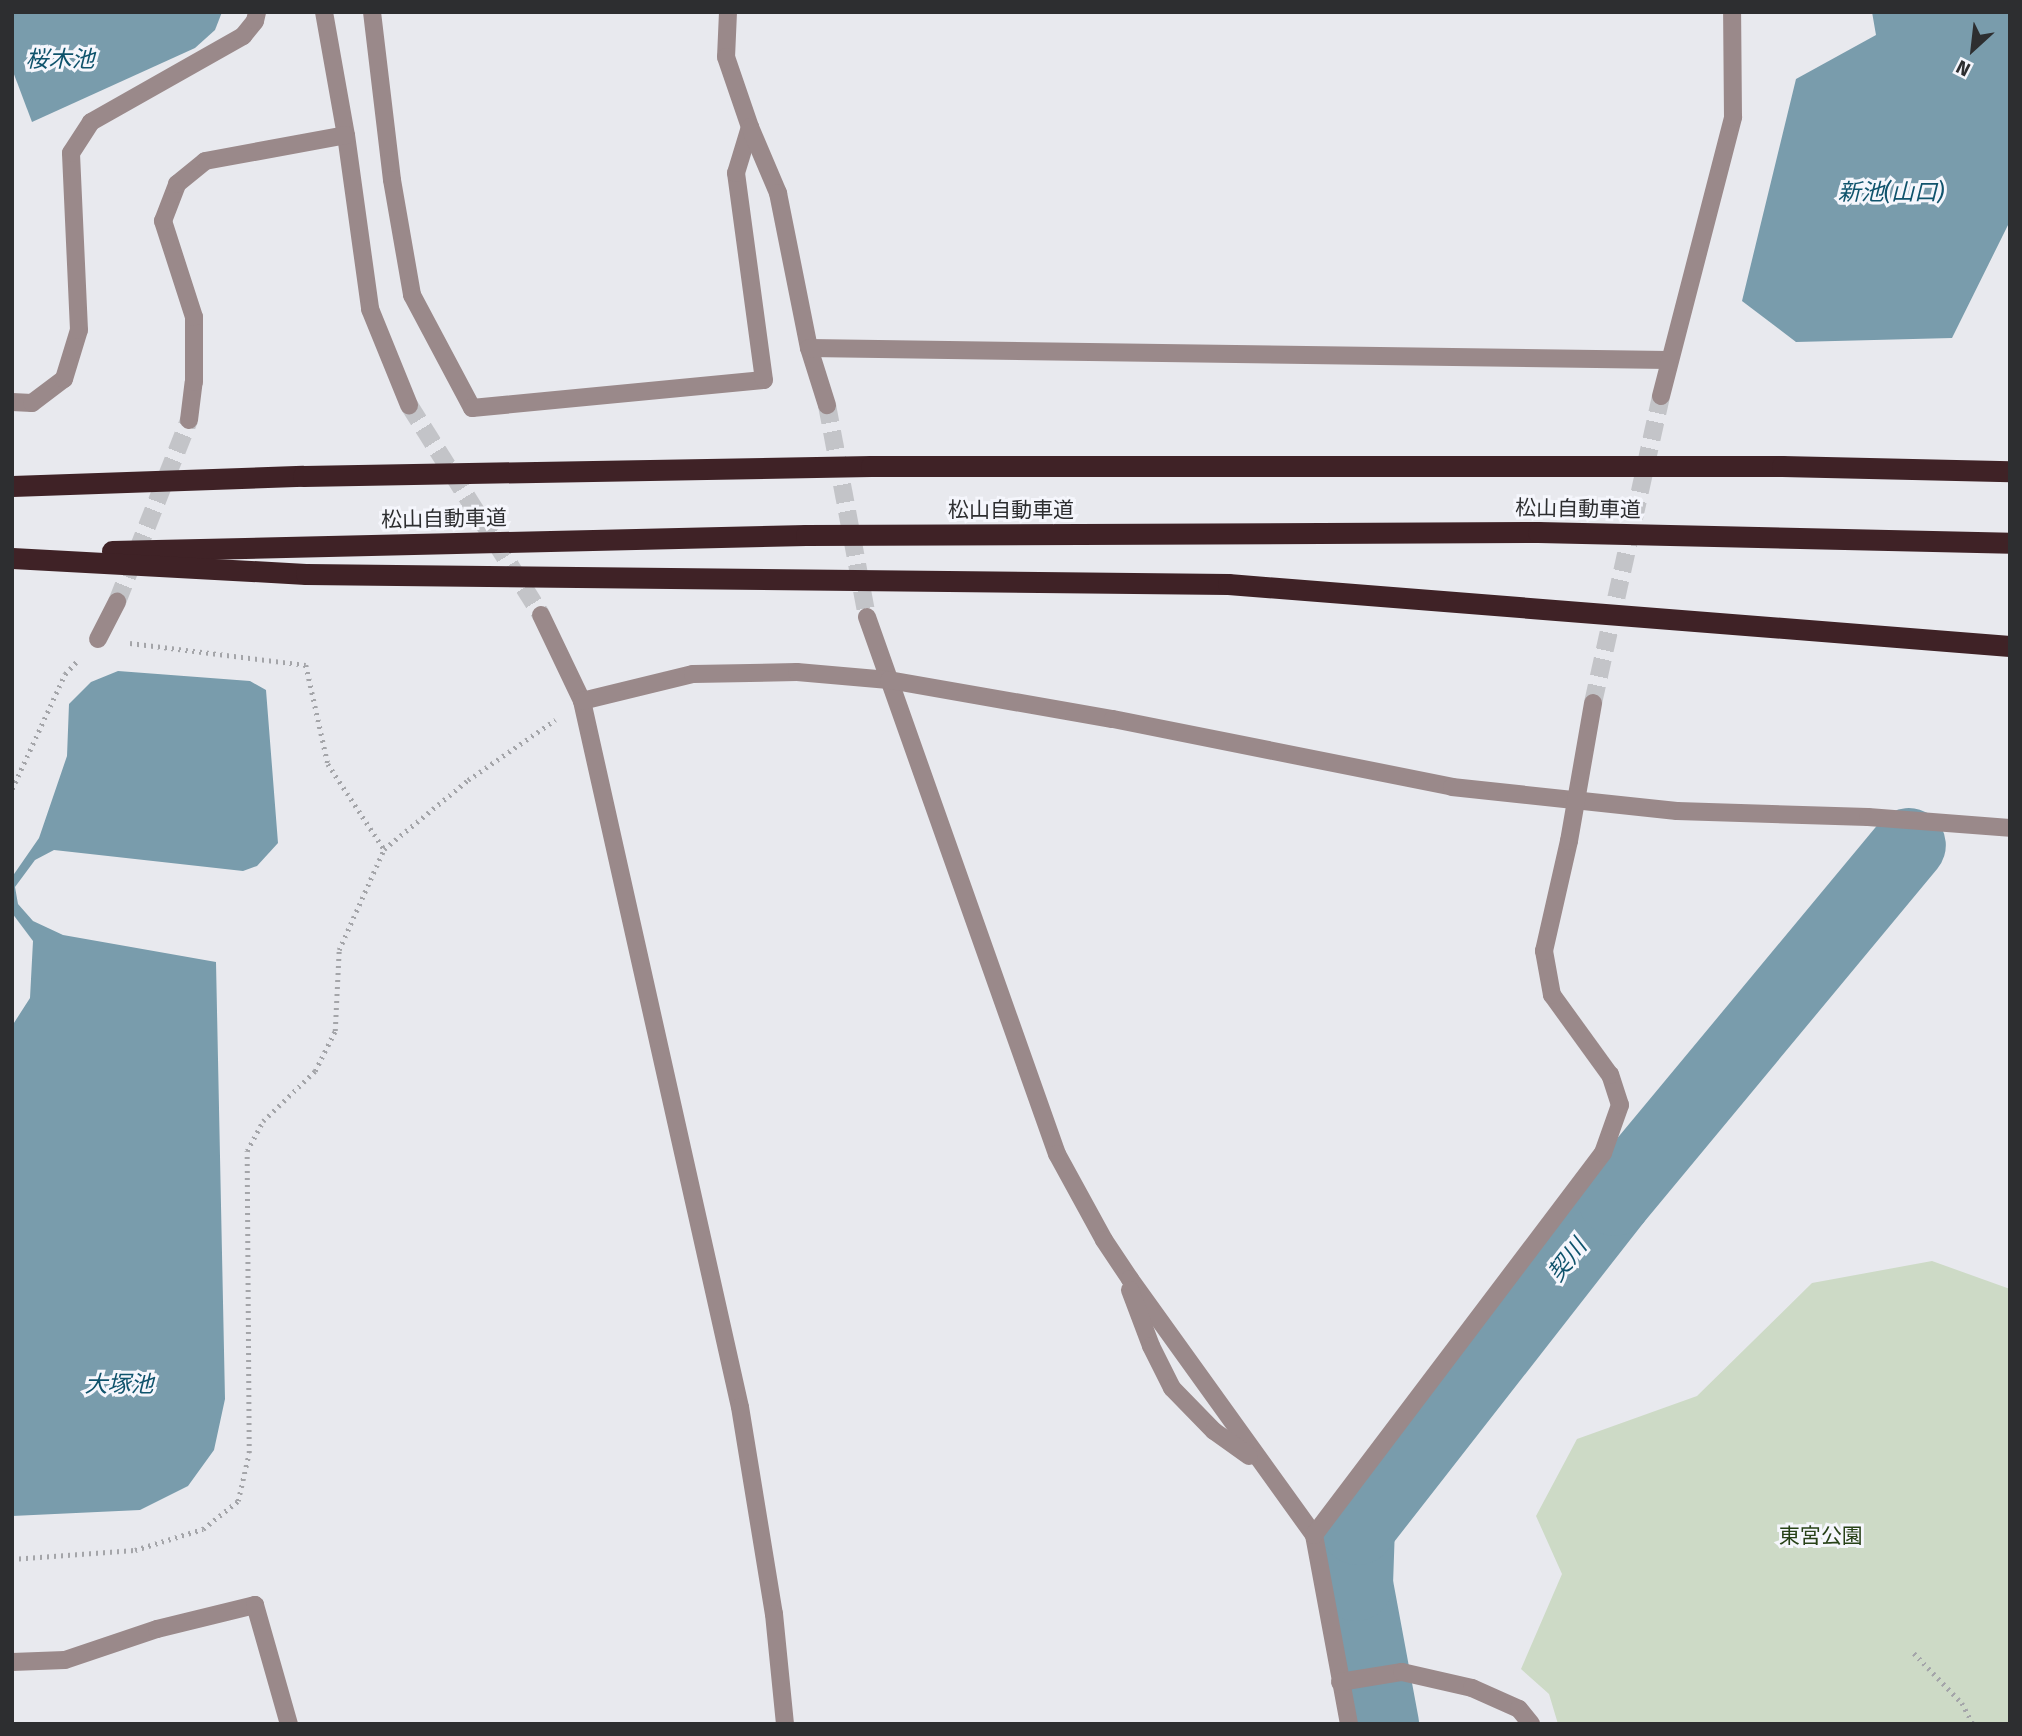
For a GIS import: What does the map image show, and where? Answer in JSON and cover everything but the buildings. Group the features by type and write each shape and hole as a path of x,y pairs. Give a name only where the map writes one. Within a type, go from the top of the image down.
{"highway":[{"path":"1782,466 2010,460"},
{"name":"松山自動車道","path":"12,486 317,475 871,466 1782,466 2010,471"},
{"name":"松山自動車道","path":"12,556 820,535 1538,532 2010,543"},
{"path":"12,556 306,574 1228,584 2010,646"}],"street":[{"path":"12,402 32,402 64,379 79,330 71,153 91,122 243,36 255,21 257,12"},
{"path":"324,12 346,135 370,309 409,405"},
{"path":"372,12 393,180 412,295 472,408 764,380 736,173 750,127"},
{"path":"728,12 726,57 750,127 778,193 809,348 827,405"},
{"path":"1661,396 1668,360 1733,117 1732,12"},
{"path":"189,420 194,382 194,317 163,221 177,184 205,161 346,135"},
{"path":"809,348 1668,360"},
{"path":"98,639 117,602"},
{"path":"541,615 582,701 740,1407 774,1614 785,1724"},
{"path":"867,617 1057,1154 1104,1240 1130,1279 1314,1535 1349,1724"},
{"path":"582,701 693,674 797,671 889,680 1113,719 1451,787 1577,798 1676,811 1868,817 2010,828"},
{"path":"1314,1535 1603,1153 1620,1105 1610,1075 1552,996 1544,951 1577,798 1593,703"},
{"path":"1130,1279 1130,1295 1172,1388 1214,1431 1263,1466"},
{"path":"12,1662 65,1661 157,1629 255,1605 289,1724"},
{"path":"1340,1682 1402,1672 1472,1688 1520,1709 1531,1724"}],"path":[{"path":"12,789 65,674 98,639 306,665 328,764 384,849"},
{"path":"12,1559 135,1550 203,1529 238,1501 250,1454 247,1151 263,1121 315,1071 335,1031 339,950 384,849 468,780 582,701"},
{"path":"1914,1653 1962,1703 1973,1724"}],"green space":[{"name":"東宮公園","path":"1932,1261 2010,1289 2010,1724 1558,1724 1549,1694 1521,1669 1562,1574 1536,1516 1577,1439 1697,1396 1812,1283"}],"water":[{"name":"桜木池","path":"12,12 222,12 215,30 195,48 32,122 12,69"},
{"name":"新池(山口)","path":"1872,12 2010,12 2010,221 1952,338 1796,342 1742,301 1796,79 1876,35"},
{"name":"大塚池","path":"118,671 250,681 266,690 278,843 257,866 243,871 54,850 35,860 15,887 18,904 33,921 63,935 216,962 225,1399 214,1450 188,1486 140,1510 12,1516 12,1026 30,998 33,941 12,913 12,877 39,838 67,756 69,704 91,682"}],"waterway":[{"name":"契川","path":"1382,1724 1356,1584 1358,1528 1615,1199 1909,845"}],"tunnel":[{"path":"1593,703 1661,396"},
{"path":"409,405 541,615"},
{"path":"827,405 867,617"},
{"path":"117,602 189,420"}]}
